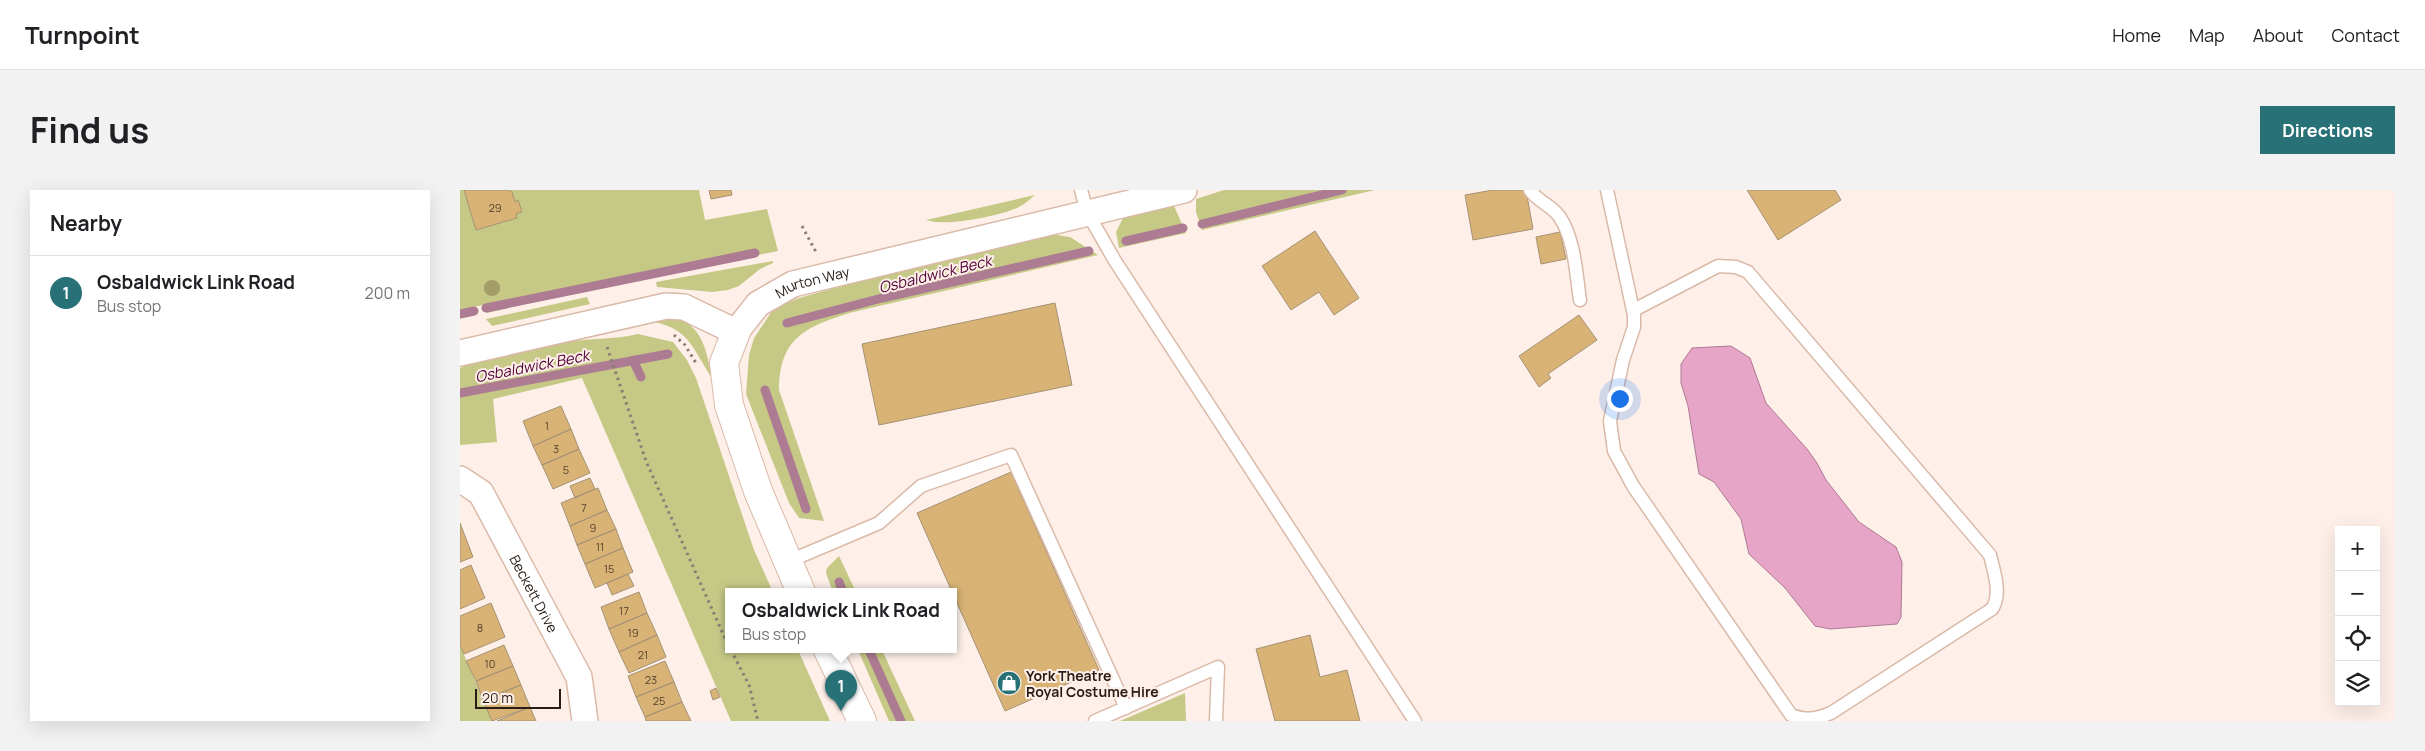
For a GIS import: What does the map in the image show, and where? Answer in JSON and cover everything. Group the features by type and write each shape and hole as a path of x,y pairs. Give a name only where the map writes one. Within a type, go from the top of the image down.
{"street":[{"name":"Murton Way","path":"736,332 758,304 793,284 1084,201 1184,190"},
{"path":"460,353 666,306 684,307 736,332 724,363 729,405 758,491 799,588"},
{"name":"Beckett Drive","path":"460,480 481,493 565,648 579,677 585,721"},
{"path":"829,653 862,721"}],"lane":[{"path":"1530,190 1534,197 1558,215 1564,225 1573,254 1580,300"},
{"path":"1607,190 1634,310 1634,327 1623,360 1610,421 1614,451 1633,486 1791,715 1802,720 1814,720 1831,713 1992,609 1997,602 1996,577 1990,555 1748,272 1736,267 1718,266 1634,310"},
{"path":"1084,201 1115,260 1415,721"},
{"path":"787,562 879,523 921,486 1011,455 1126,708"},
{"path":"1096,721 1218,667 1216,721"}],"path":[{"path":"610,355 646,461 725,638"},
{"path":"733,653 750,685 758,721"}],"green space":[{"path":"460,190 699,190 705,220 767,209 778,251 603,286 487,313 484,305 473,307 475,314 460,318"},
{"path":"1224,190 1375,190 1202,230 1196,212 1196,199"},
{"path":"1035,195 1019,207 986,217 946,222 926,220"},
{"path":"1165,203 1174,206 1186,233 1119,248 1116,232 1125,214"},
{"path":"1044,233 1070,237 1098,255 849,313 807,330 790,347 780,372 779,390 824,521 799,518 789,503 746,394 749,355 754,338 774,308 799,298"},
{"path":"773,261 773,263 760,269 739,286 728,290 712,292 657,287 656,282"},
{"path":"587,297 590,304 492,326 486,319"},
{"path":"674,318 684,321 697,333 708,359 712,378 692,346 679,332 659,323 644,320"},
{"path":"638,334 673,342 687,360 696,378 754,550 771,588 725,588 725,653 799,653 830,721 731,721 582,378 493,399 497,442 460,445 460,368 511,352 539,346"},
{"path":"839,556 854,588 832,588 826,573 827,568"},
{"path":"460,645 492,721 460,721"},
{"path":"859,653 883,653 915,721 889,721"},
{"path":"1185,693 1186,721 1120,721"}],"shaded area":[{"path":"1731,346 1750,358 1766,403 1807,449 1826,480 1859,522 1896,547 1902,562 1901,617 1897,624 1830,629 1815,626 1785,588 1749,554 1741,519 1714,482 1699,474 1688,406 1681,383 1681,364 1692,348"}],"building":[{"path":"464,190 509,190 512,192 515,202 518,200 522,212 516,214 517,218 476,230"},
{"path":"709,190 731,190 732,195 711,199"},
{"path":"1493,190 1526,190 1533,229 1473,240 1465,195"},
{"path":"1747,190 1835,190 1841,200 1778,240"},
{"path":"1315,231 1359,298 1334,315 1319,292 1291,310 1262,266"},
{"path":"1560,232 1566,259 1541,264 1536,237"},
{"path":"1055,303 1072,385 879,425 862,344"},
{"path":"1579,315 1597,340 1548,374 1551,378 1539,387 1519,356"},
{"path":"561,406 571,429 533,446 523,421"},
{"path":"571,429 579,449 542,465 533,446"},
{"path":"579,449 590,473 553,489 542,465"},
{"path":"1011,472 1099,670 1005,711 957,603 957,588 950,588 917,513"},
{"path":"590,478 595,489 575,498 570,486"},
{"path":"598,488 607,510 570,526 561,503"},
{"path":"607,510 616,529 577,545 570,526"},
{"path":"460,523 473,557 460,562"},
{"path":"616,529 623,548 585,564 577,545"},
{"path":"623,548 633,572 595,588 585,564"},
{"path":"471,565 485,598 460,609 460,570"},
{"path":"628,574 634,586 612,595 607,583"},
{"path":"639,592 647,613 609,629 601,607"},
{"path":"491,603 505,637 464,654 460,645 460,616"},
{"path":"647,613 657,635 619,652 609,629"},
{"path":"657,635 666,657 629,673 619,652"},
{"path":"1310,635 1320,677 1347,670 1360,721 1275,721 1256,649"},
{"path":"504,645 513,666 476,681 466,661"},
{"path":"665,661 674,682 636,697 628,676"},
{"path":"513,666 521,685 483,700 476,681"},
{"path":"674,682 682,702 645,717 636,697"},
{"path":"521,685 530,707 492,721 483,700"},
{"path":"716,688 720,697 713,700 710,691"},
{"path":"682,702 691,721 646,721 645,717"},
{"path":"530,707 536,721 497,721"}],"waterway":[{"name":"Osbaldwick Beck","path":"1202,224 1342,190"},
{"name":"Osbaldwick Beck","path":"1126,241 1183,228"},
{"name":"Osbaldwick Beck","path":"787,323 882,298 1089,251"},
{"path":"486,308 755,253"},
{"path":"460,314 474,311"},
{"name":"Osbaldwick Beck","path":"460,393 668,354"},
{"path":"633,360 641,377"},
{"path":"765,390 806,509"},
{"path":"839,582 841,588"},
{"path":"870,653 901,721"}],"place":[{"name":"York Theatre Royal Costume Hire","path":"1009,683"},
{"name":"Osbaldwick Link Road","path":"841,711"}]}
